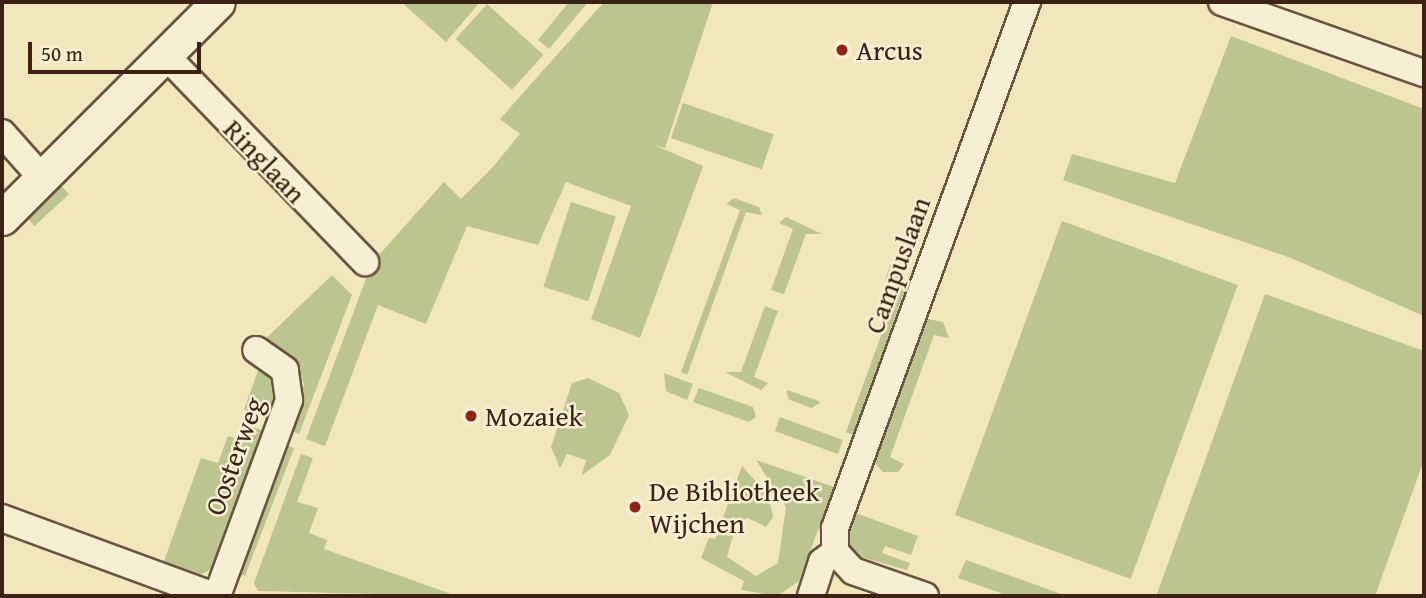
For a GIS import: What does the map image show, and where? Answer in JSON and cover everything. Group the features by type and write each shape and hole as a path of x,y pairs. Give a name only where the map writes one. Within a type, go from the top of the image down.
{"street":[{"path":"2,218 167,58 218,2"},
{"name":"Campuslaan","path":"811,596 822,562 835,552 835,528 1027,2"},
{"path":"1222,2 1424,73"},
{"name":"Ringlaan","path":"167,58 365,262"},
{"path":"2,133 43,179"},
{"name":"Oosterweg","path":"2,519 215,596 289,400 285,370 256,350"},
{"path":"835,552 853,571 925,596"}],"green space":[{"path":"401,2 480,2 446,42"},
{"path":"569,2 588,2 549,49 538,40"},
{"path":"604,2 713,2 665,148 654,145 703,166 640,338 591,319 631,206 566,182 538,245 467,226 426,324 378,305 325,446 306,439 372,263 444,182 461,199 492,168 520,134 500,119"},
{"path":"487,4 543,55 512,90 456,39"},
{"path":"1231,36 1424,109 1424,316 1291,258 1063,180 1072,154 1175,183"},
{"path":"683,103 774,134 762,169 671,138"},
{"path":"56,180 69,194 35,226 22,212"},
{"path":"734,198 759,207 762,215 746,212 687,375 681,372 740,210 726,204"},
{"path":"571,202 616,217 588,301 543,287"},
{"path":"786,217 822,234 806,234 784,294 771,290 793,229 779,223"},
{"path":"1062,221 1238,285 1131,579 955,515"},
{"path":"905,260 902,278 908,281 853,435 846,432 899,286 885,279 891,264"},
{"path":"332,275 352,295 299,434 287,429 304,385 301,375 257,347"},
{"path":"1265,294 1424,351 1424,460 1375,596 1157,594"},
{"path":"765,306 778,311 754,377 768,383 761,390 725,372 741,372"},
{"path":"928,319 943,322 949,338 934,335 890,457 904,464 898,472 883,472 873,461 921,325"},
{"path":"261,362 281,384 272,419 244,410"},
{"path":"664,373 693,384 687,400 666,391"},
{"path":"588,378 619,393 629,415 610,455 582,475 586,460 567,454 560,468 551,447 572,383"},
{"path":"699,388 753,407 756,417 749,422 693,402"},
{"path":"787,390 820,403 811,408 788,399"},
{"path":"780,417 843,440 838,454 775,431"},
{"path":"248,425 264,431 217,566 200,575 163,564 201,458 218,463 228,436 237,439"},
{"path":"281,443 294,448 245,576 232,571"},
{"path":"301,454 313,458 297,502 318,508 309,533 327,540 324,549 457,596 258,591 254,583"},
{"path":"756,460 834,487 799,581 777,596 741,590 744,581 701,558 709,538 715,539 742,466 769,497 773,517 766,527 748,518 737,521 727,557 756,576 778,563 786,507"},
{"path":"853,512 918,536 911,555 885,546 882,553 910,563 907,570 849,554 844,537"},
{"path":"966,560 1067,596 1009,596 958,578"}],"place":[{"name":"Arcus","path":"842,50"},
{"name":"Mozaiek","path":"471,416"},
{"name":"De Bibliotheek Wijchen","path":"635,507"}]}
